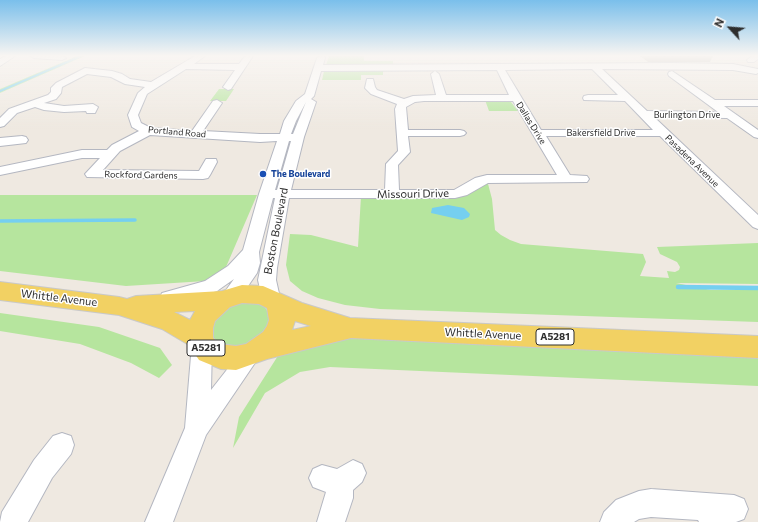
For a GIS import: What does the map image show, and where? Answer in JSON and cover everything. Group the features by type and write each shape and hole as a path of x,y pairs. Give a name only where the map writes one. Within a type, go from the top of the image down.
{"main road":[{"name":"Whittle Avenue","path":"0,291 130,306 226,299"},
{"name":"A5281","path":"256,352 236,358 221,357 209,352 201,341 200,328 204,317 212,308 226,299 242,294 253,293 263,294 274,300"},
{"name":"Whittle Avenue","path":"274,300 302,313 351,328 758,347"},
{"path":"256,352 272,340 279,330 282,320 281,310 274,300"},
{"name":"Whittle Avenue","path":"130,306 170,321 201,341"},
{"name":"Whittle Avenue","path":"256,352 351,328"}],"street":[{"path":"2,120 12,111 52,97 56,93 56,88 67,80"},
{"path":"124,80 153,85"},
{"name":"Portland Road","path":"161,80 143,93 133,115 136,125 148,131 284,138 298,137"},
{"path":"228,87 233,80"},
{"name":"Boston Boulevard","path":"274,300 267,280 274,194 284,138 298,105 309,96 314,80"},
{"path":"434,80 442,98"},
{"name":"Dallas Drive","path":"506,80 566,179"},
{"name":"Pasadena Avenue","path":"609,80 758,224"},
{"path":"681,80 758,135"},
{"path":"381,84 370,83 370,88 374,92 405,103"},
{"name":"Boston Boulevard","path":"226,299 248,273 251,262 251,252 312,102 309,96"},
{"path":"392,195 391,167 394,161 404,152 400,108 405,103 418,98 516,98"},
{"path":"588,98 627,98"},
{"path":"35,103 44,107 64,109 92,107 92,111"},
{"path":"195,134 217,103"},
{"path":"713,103 758,103"},
{"name":"Burlington Drive","path":"644,114 729,115"},
{"name":"Rockford Gardens","path":"148,131 121,145 110,154 92,174 203,175 211,162"},
{"path":"402,133 460,133"},
{"name":"Bakersfield Drive","path":"538,133 664,133"},
{"path":"0,152 5,142 22,140"},
{"name":"Rockford Gardens","path":"0,171 76,155 94,153 110,154"},
{"name":"Missouri Drive","path":"274,194 455,194 487,180 582,179"},
{"path":"130,306 196,292 211,286 234,270 251,252"},
{"path":"196,428 201,341"},
{"path":"159,522 196,428 256,352"},
{"path":"12,522 43,469 65,443"},
{"path":"331,522 339,498 338,478"},
{"path":"614,522 626,510 639,505 651,503 675,504 718,513"}],"green space":[{"path":"20,80 29,80 0,93 0,89"},
{"path":"219,89 234,89 226,101 210,101"},
{"path":"485,100 511,102 518,111 489,111"},
{"path":"487,180 492,199 495,230 501,235 521,244 643,254 646,262 640,276 669,278 667,271 675,272 679,270 680,267 677,262 660,254 657,247 758,243 758,284 676,283 711,290 758,290 758,322 380,309 345,305 318,298 302,291 290,281 286,265 290,234 311,235 358,247 361,196 455,196"},
{"path":"0,195 257,195 226,267 206,281 126,286 0,271"},
{"path":"257,302 264,306 270,319 267,327 261,335 253,342 242,346 231,347 222,345 215,340 211,334 212,320 232,303"},
{"path":"0,313 99,327 160,348 172,365 159,378 131,363 80,344 0,331"},
{"path":"382,335 758,352 758,386 330,367 300,372 265,393 233,448 239,417 281,351 312,340"}],"water":[{"path":"448,205 464,208 470,214 469,217 462,220 431,213 432,208"}],"waterway":[{"path":"0,91 25,80"},
{"path":"0,221 135,220"},
{"path":"678,287 758,288"}],"place":[{"name":"The Boulevard","path":"263,174"}]}
